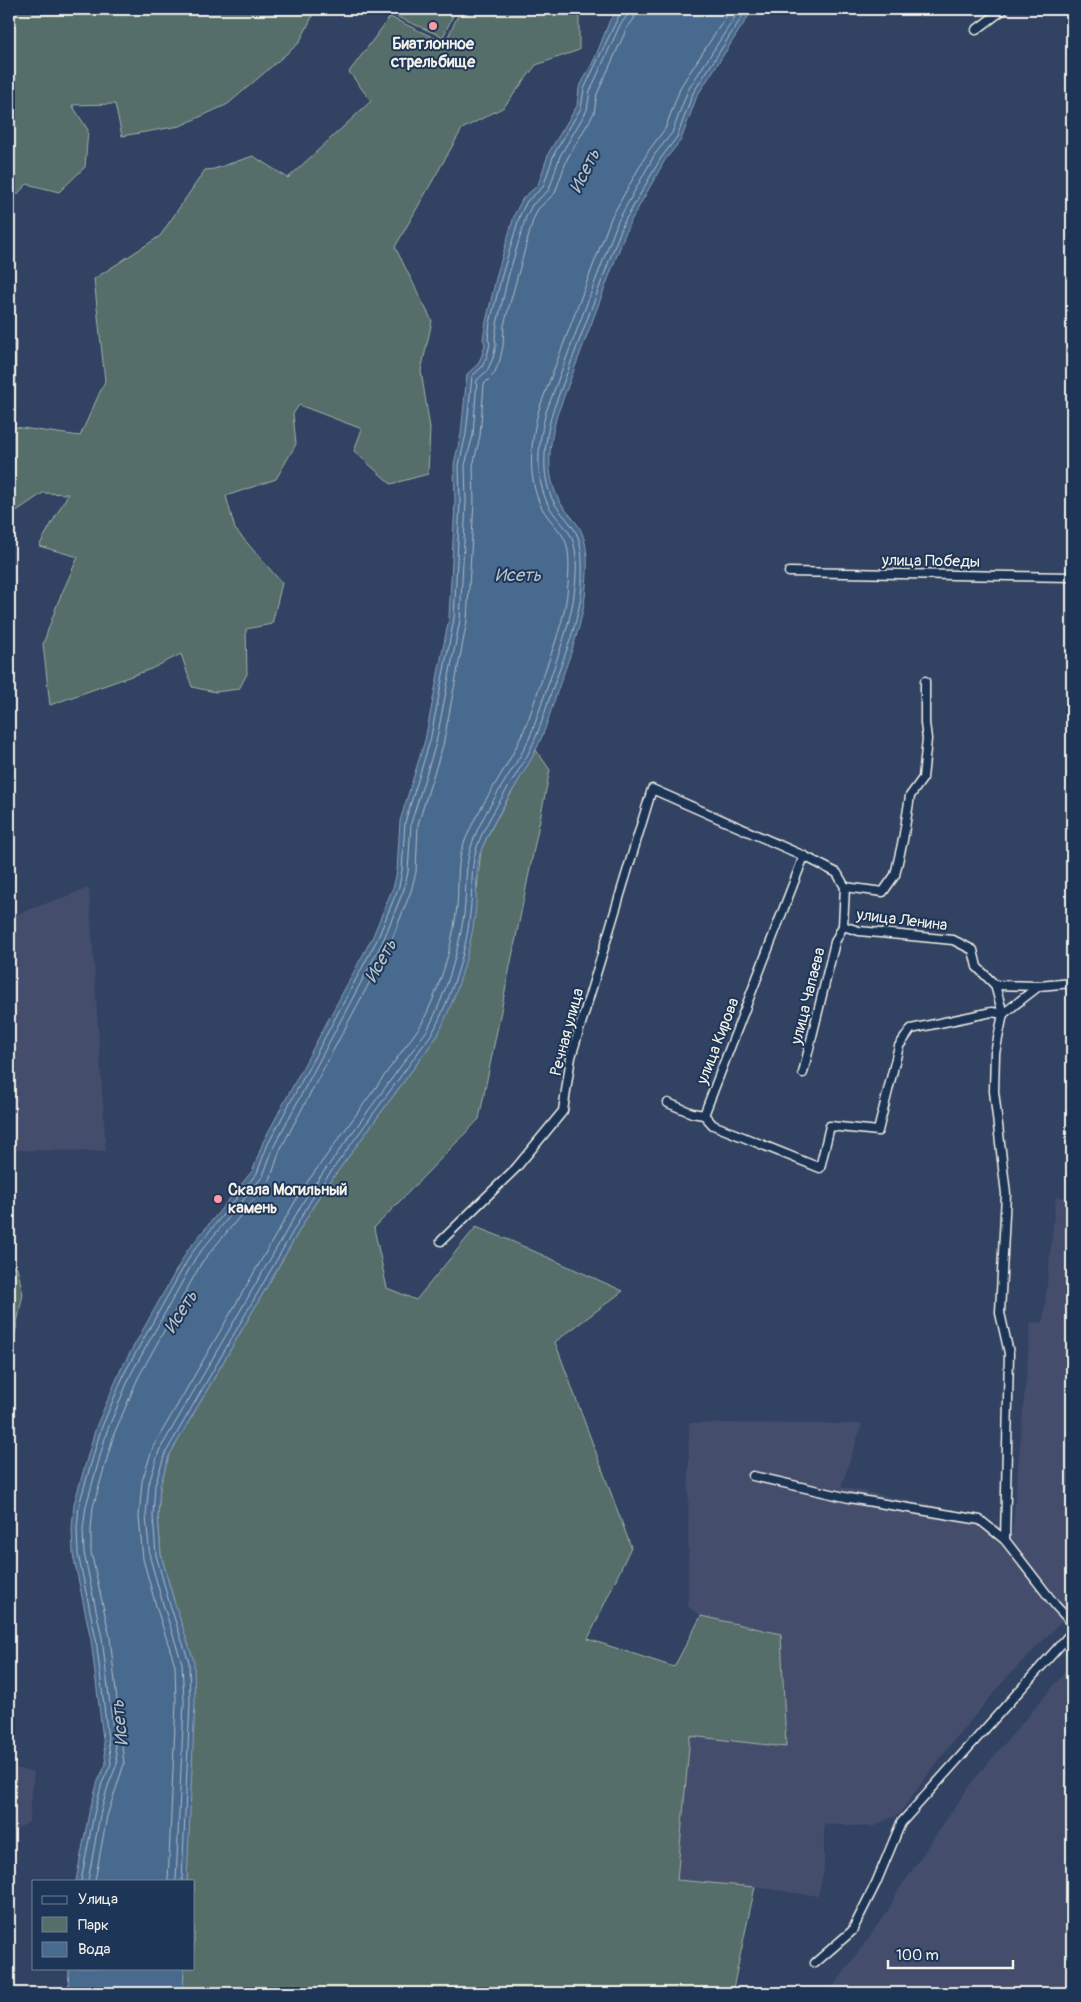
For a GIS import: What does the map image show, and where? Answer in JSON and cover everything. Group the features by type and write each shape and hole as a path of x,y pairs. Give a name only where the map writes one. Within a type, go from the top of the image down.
{"street":[{"path":"976,30 1004,9"},
{"name":"улица Победы","path":"789,572 1072,577"},
{"path":"845,887 883,892 895,875 910,796 923,778 927,739 924,723 925,681"},
{"name":"улица Ленина","path":"652,789 804,856 837,873 845,887 843,926 859,931 952,940 973,950 977,967 995,985"},
{"name":"Речная улица","path":"441,1241 516,1168 563,1111 571,1056 652,789"},
{"name":"улица Кирова","path":"704,1115 804,856"},
{"name":"улица Чапаева","path":"804,1073 835,942 843,926"},
{"path":"1005,1540 1009,1353 1000,1313 1006,1194 994,1090 995,1052 1003,1014 995,985 1038,986 1072,983"},
{"path":"668,1103 692,1113 704,1115 713,1125 820,1168 830,1126 878,1130 899,1046 911,1029 992,1012 1003,1014 1038,986"},
{"path":"753,1476 849,1498 980,1520 1005,1540 1056,1606 1072,1623"},
{"path":"815,1963 852,1931 876,1883 901,1823 1072,1632"}],"shaded area":[{"path":"89,888 106,1151 9,1150 9,917"},
{"path":"1056,1197 1072,1198 1072,1611 1009,1675 950,1745 899,1814 873,1827 824,1824 824,1870 818,1896 755,1887 677,1880 690,1736 786,1746 781,1634 701,1616 688,1607 689,1423 862,1424 841,1487 979,1515 1012,1534 1031,1322 1043,1323"},
{"path":"1072,1662 1072,1993 829,1993 889,1909 896,1894 972,1782"},
{"path":"9,1767 34,1772 29,1822 9,1833"}],"green space":[{"path":"9,9 316,9 299,43 228,104 180,126 122,136 115,104 72,105 88,130 85,167 59,192 27,184 9,203"},
{"name":"Биатлонное стрельбище","path":"395,9 456,9 443,37 393,15"},
{"path":"461,9 579,9 579,50 536,65 504,107 462,129 395,247 432,321 421,371 430,428 428,474 391,484 354,451 362,429 299,405 293,414 296,444 276,479 226,496 235,529 282,583 272,624 246,629 247,674 239,689 215,692 192,687 181,654 151,669 50,705 43,644 58,602 78,557 39,546 68,494 43,493 9,516 9,340 16,340 15,427 80,436 105,381 94,279 160,236 205,170 214,169 253,156 288,178 371,101 349,72 390,17 445,43"},
{"path":"536,750 550,770 479,1119 374,1228 387,1288 416,1300 476,1227 623,1291 555,1342 631,1547 588,1639 674,1667 701,1616 781,1634 786,1747 690,1736 677,1880 755,1887 732,1993 183,1993 184,1970 195,1970 195,1880 187,1880 174,1601 161,1555 158,1516 160,1486 169,1456 318,1198 438,1035 477,889 481,850 493,825"},
{"path":"9,1265 17,1267 23,1294 15,1333 9,1341"}],"water":[{"name":"Исеть","path":"619,9 753,9 697,96 681,140 665,160 628,226 557,415 552,435 551,476 559,500 581,530 584,538 587,554 585,600 575,641 547,724 535,752 494,823 482,848 478,864 476,908 472,931 461,977 451,1006 438,1035 318,1198 169,1456 160,1486 158,1516 161,1555 194,1661 195,1702 187,1880 76,1880 89,1813 98,1781 106,1764 91,1640 73,1554 72,1529 74,1504 96,1427 121,1369 187,1251 253,1170 263,1142 373,936 394,885 397,871 400,821 425,740 449,618 455,502 454,464 461,434 467,374 478,364 482,355 485,344 483,339 486,322 497,274 515,213 523,198 538,185 549,152 577,106 579,88 595,58 610,20"},
{"path":"69,1970 184,1970 183,1993 68,1993"}],"place":[{"name":"Биатлонное стрельбище","path":"433,26"},
{"name":"Скала Могильный камень","path":"218,1199"}]}
